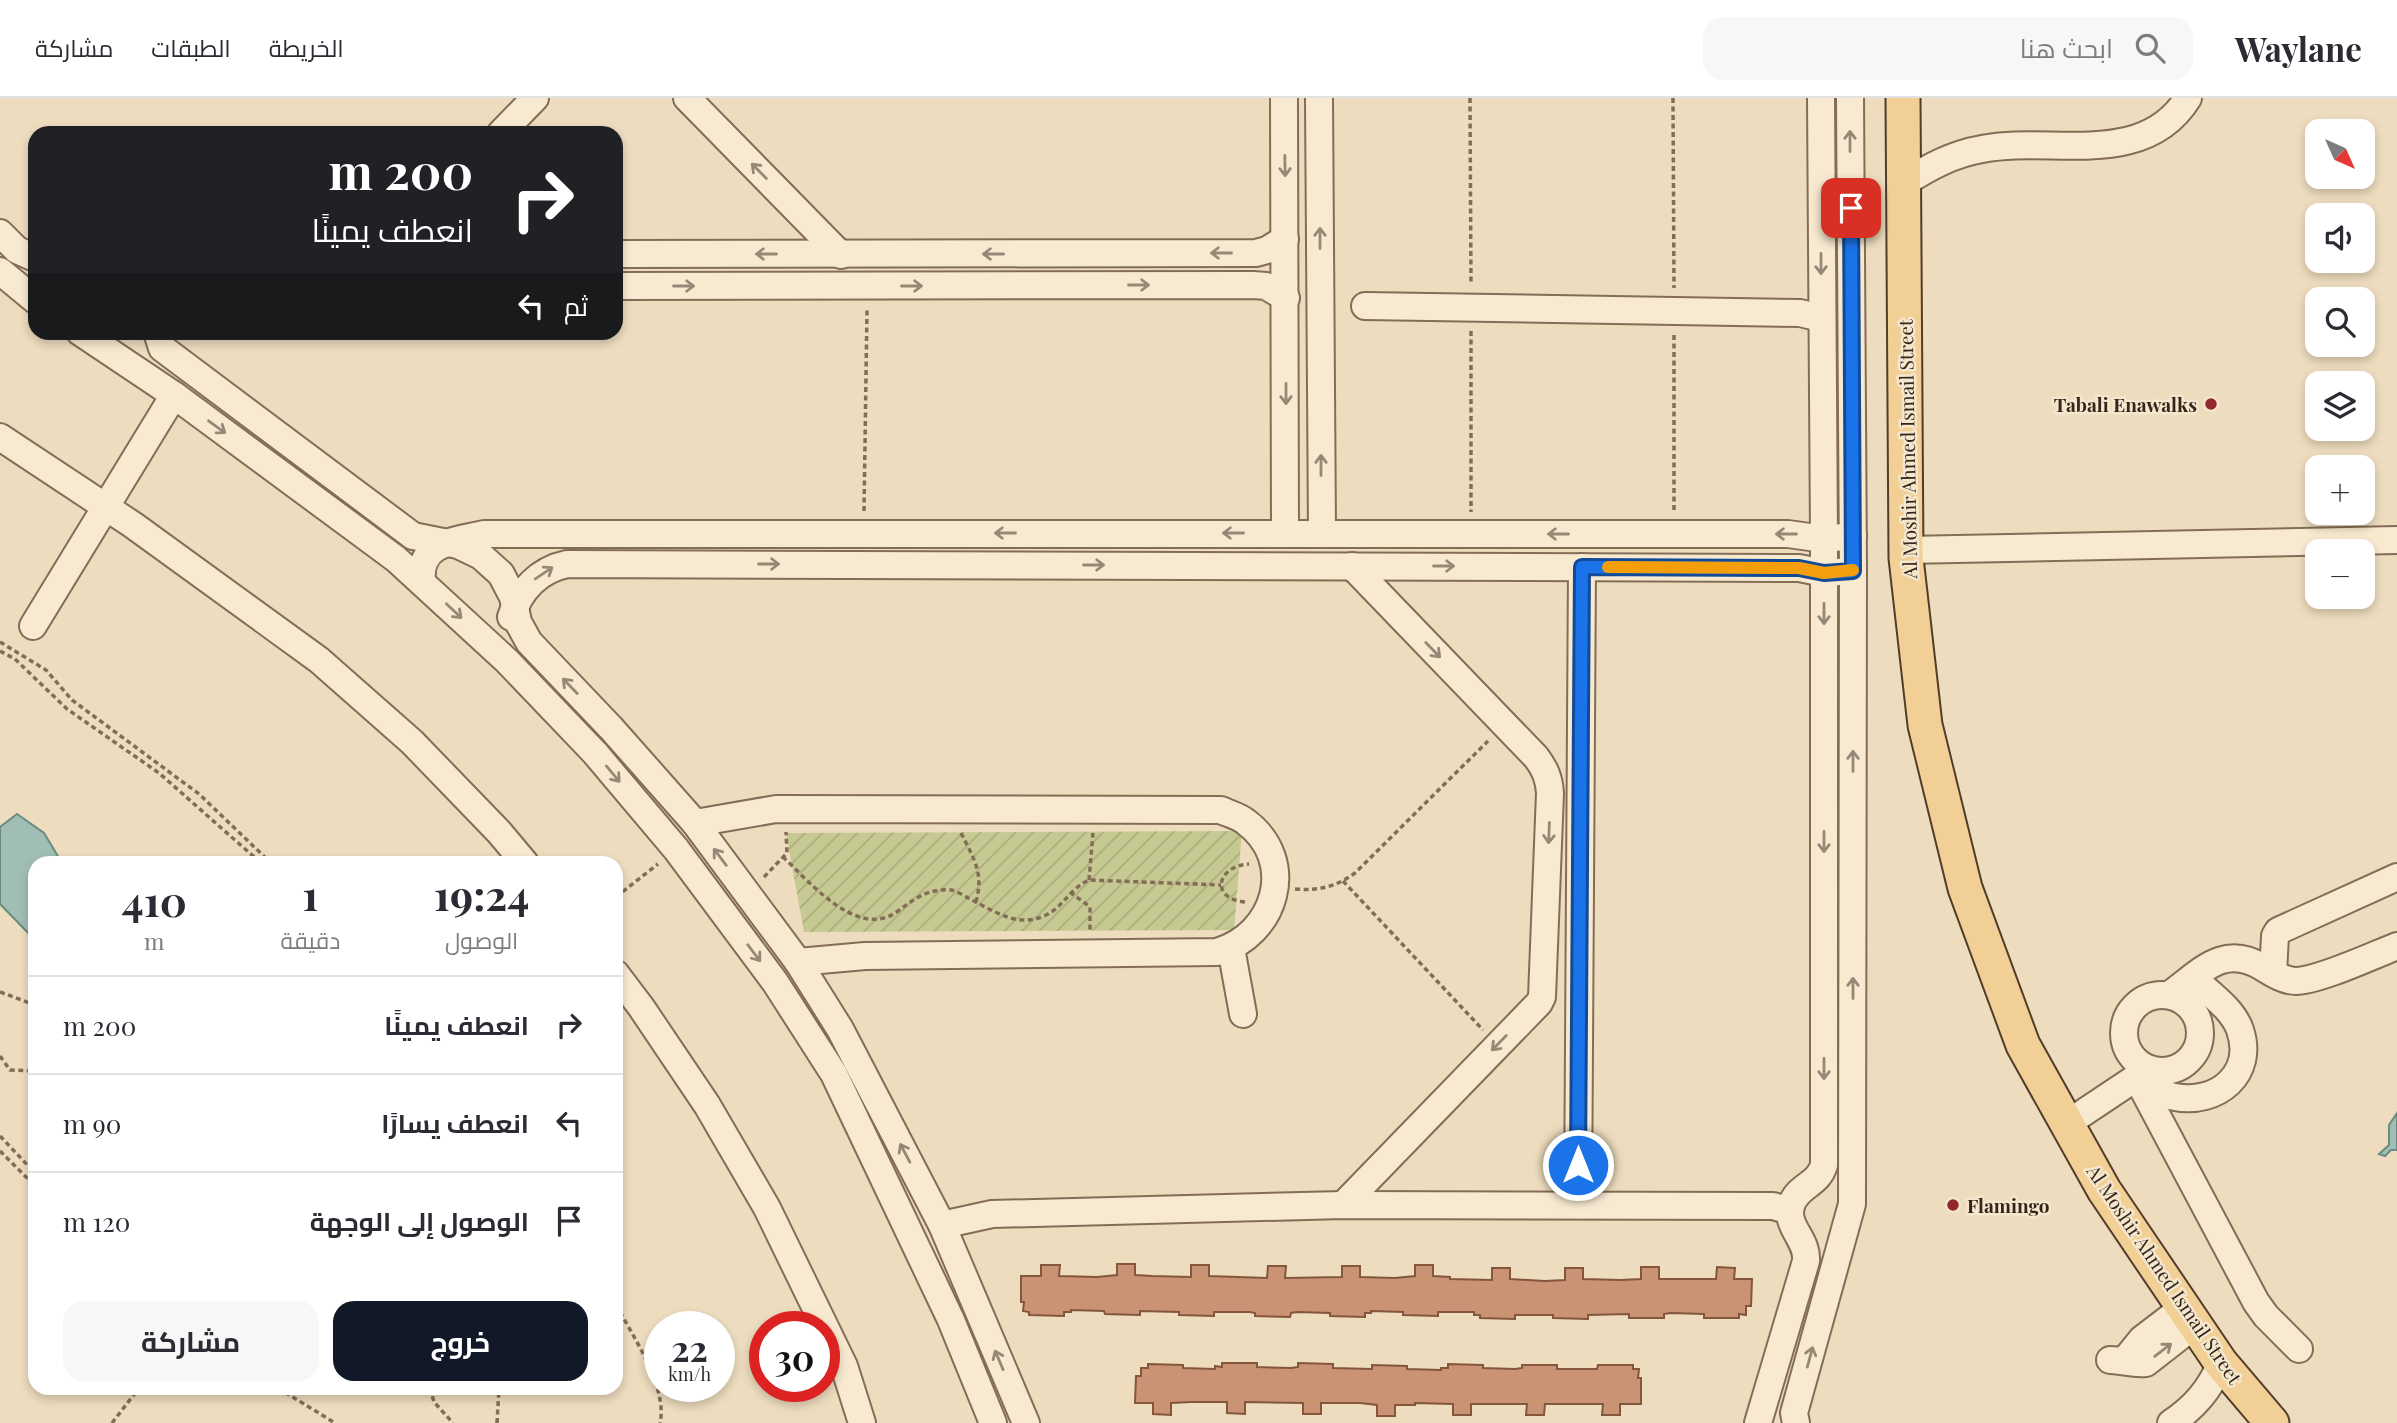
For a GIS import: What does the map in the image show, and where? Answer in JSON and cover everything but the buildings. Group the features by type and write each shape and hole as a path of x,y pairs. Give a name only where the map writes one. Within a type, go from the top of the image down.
{"main road":[{"name":"Al Moshir Ahmed Ismail Street","path":"1903,98 1906,550 1925,725 1965,888 2023,1045 2104,1190 2221,1363 2272,1423"}],"street":[{"path":"508,126 535,98"},
{"path":"687,98 841,255"},
{"path":"1284,98 1285,533"},
{"path":"1318,98 1322,533"},
{"path":"1758,1423 1806,1261 1802,1240 1792,1227 1790,1211 1796,1195 1816,1180 1824,1163 1821,98"},
{"path":"1796,1423 1794,1413 1852,1204 1853,536 1850,98"},
{"path":"1904,183 1930,166 1985,148 2110,144 2140,138 2166,123 2188,98"},
{"path":"0,233 17,250 28,255"},
{"path":"623,254 1253,253 1267,250 1285,239"},
{"path":"0,271 28,294"},
{"path":"623,286 1253,285 1266,286 1286,298"},
{"path":"1365,306 1800,313 1821,318"},
{"path":"91,340 174,395 422,581 483,638 595,753 676,849 775,982 834,1074 951,1320 993,1423"},
{"path":"114,356 141,348 148,340"},
{"path":"158,340 162,348 413,536 458,545 481,556 500,574 513,597 518,622 528,642 611,728 695,823 798,962 840,1029 942,1225 1026,1423"},
{"path":"33,626 174,395"},
{"path":"0,437 133,525 319,660 412,742 519,856"},
{"path":"422,581 421,572 428,554 444,543 484,534 1799,534 1824,539 1853,536"},
{"path":"1401,566 1403,534"},
{"path":"1906,550 2397,540"},
{"path":"483,638 504,628 511,619 514,608 539,575 552,567 567,564 1799,568 1824,573 1853,571"},
{"path":"1343,1205 1539,1003 1544,990 1550,793 1544,768 1352,566"},
{"path":"1578,1205 1582,567"},
{"path":"695,823 783,809 1221,810 1245,821 1263,839 1274,884 1256,931 1231,948 1217,952 864,956 798,962"},
{"path":"2273,973 2275,936 2278,931 2397,877"},
{"path":"2169,995 2214,963 2228,957 2243,957 2290,981 2308,980 2397,946"},
{"path":"1231,948 1244,1014"},
{"path":"2143,1073 2154,1090 2175,1097 2196,1098 2217,1093 2232,1081 2241,1065 2244,1046 2240,1028 2229,1012 2193,978"},
{"path":"623,983 707,1105 767,1208 844,1366 862,1423"},
{"path":"2068,1123 2143,1073 2182,1065 2197,1048 2200,1037 2199,1026 2189,1006 2169,995 2144,999 2127,1017 2123,1030 2124,1043 2138,1063 2143,1073 2256,1302 2299,1349"},
{"path":"1816,1180 1835,1174 1846,1178 1852,1188"},
{"path":"942,1225 992,1214 1343,1205 1773,1206 1790,1211"},
{"path":"1802,1240 1828,1240 1845,1235"},
{"path":"2118,1360 2142,1339 2190,1315"},
{"path":"2171,1423 2195,1405 2221,1363"}],"path":[{"path":"864,533 867,286"},
{"path":"0,642 47,670 72,700 199,794 264,856"},
{"path":"0,651 15,659 67,709 159,773 253,856"},
{"path":"1274,884 1232,901 1224,894 1221,885 1223,875 1230,868 1240,865 1274,884 1293,889 1310,891 1343,881 1505,725"},
{"path":"747,894 783,858 789,848 783,809"},
{"path":"949,810 977,865 980,877 976,902"},
{"path":"1089,880 1095,810"},
{"path":"623,891 676,849"},
{"path":"783,858 839,908 857,918 877,919 896,913 911,900 928,892 952,890 1002,916 1025,921 1045,915 1063,903 1070,892 1089,880 1221,885"},
{"path":"1343,881 1497,1045"},
{"path":"1070,892 1087,903 1091,911 1088,954"},
{"path":"0,992 28,1002"},
{"path":"0,1056 10,1070 28,1071"},
{"path":"0,1136 28,1166"},
{"path":"0,1151 28,1179"},
{"path":"623,1318 657,1384 662,1416 660,1423"},
{"path":"112,1423 134,1395"},
{"path":"289,1395 334,1423"},
{"path":"432,1395 434,1402 453,1423"},
{"path":"497,1423 499,1395"}],"green space":[{"path":"1242,831 1234,930 804,932 786,833"}],"water":[{"path":"17,814 44,833 58,856 28,856 28,933 0,904 0,827"},
{"path":"2397,1113 2397,1150 2391,1150 2385,1156 2379,1154 2389,1145 2389,1125"}],"slow traffic":[{"path":"1608,567 1799,568 1824,573 1853,570"}],"place":[{"name":"Tabali Enawalks","path":"2211,404"},
{"name":"Flamingo","path":"1953,1205"}],"route":[{"path":"1578,1165 1582,567 1799,568 1824,573 1853,571 1851,208"}]}
